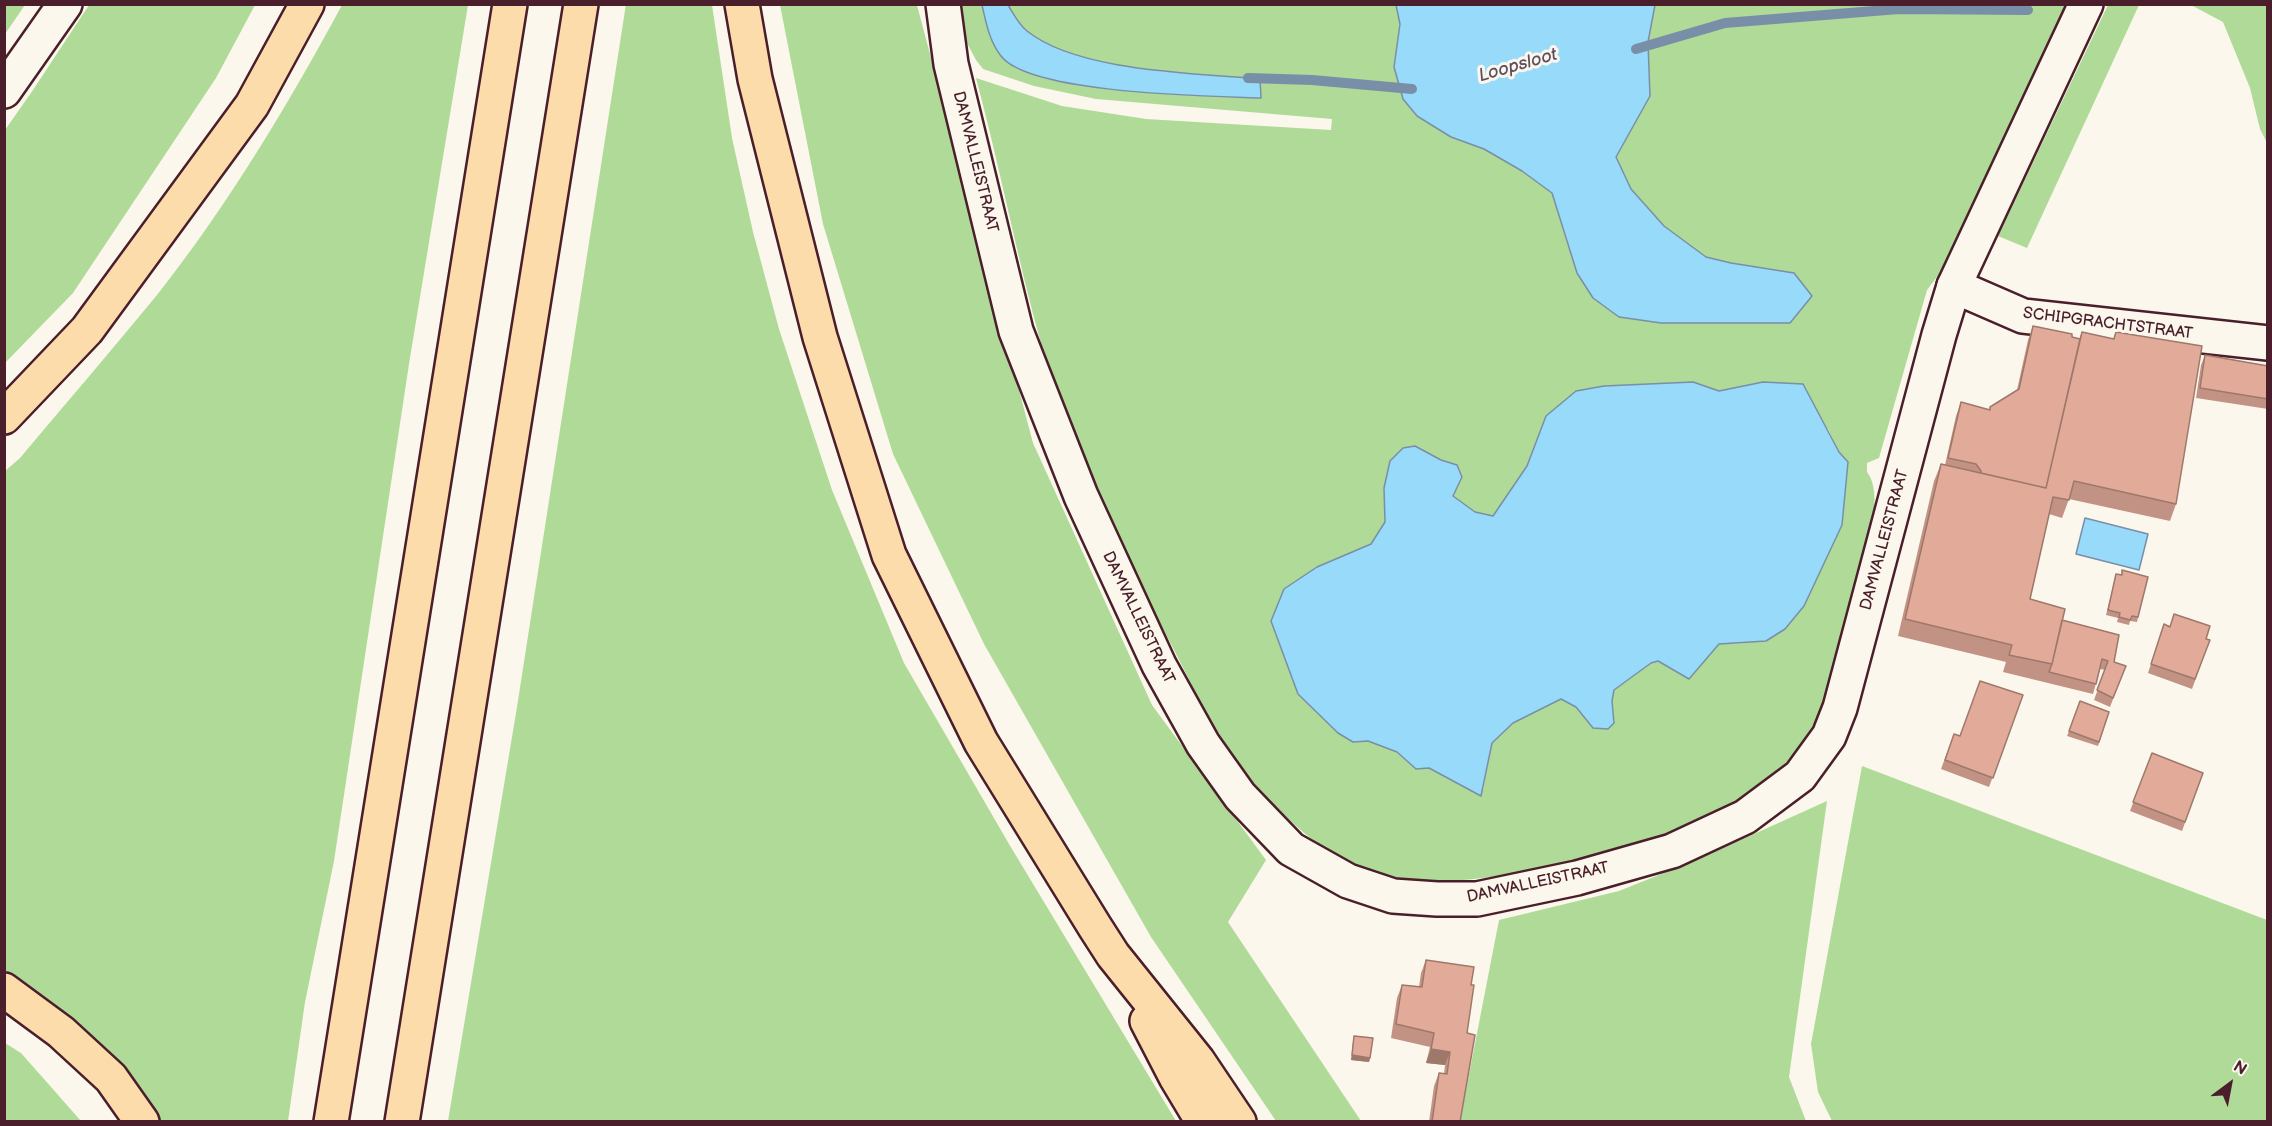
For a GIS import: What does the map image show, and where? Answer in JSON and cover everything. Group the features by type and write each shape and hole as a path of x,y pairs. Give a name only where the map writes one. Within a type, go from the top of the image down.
{"highway":[{"path":"4,417 87,330 245,114 307,4"},
{"path":"331,1122 510,4"},
{"path":"402,1122 581,4"},
{"path":"742,4 755,80 820,337 889,555 981,742 1113,955 1176,1077 1203,1122"},
{"path":"1113,955 1198,1061 1239,1122"},
{"path":"4,990 62,1032 111,1078 142,1122"}],"street":[{"path":"4,91 64,4"},
{"name":"DAMVALLEISTRAAT","path":"943,4 951,64 1016,332 1081,496 1159,665 1203,744 1240,796 1291,849 1348,881 1393,896 1437,899 1477,899 1577,878 1672,851 1745,818 1800,776 1829,736 1840,708 1939,334 1954,286 2086,4"},
{"name":"SCHIPGRACHTSTRAAT","path":"1954,286 2022,316 2268,343"}],"green space":[{"path":"626,4 712,5 732,138 753,232 779,329 832,490 904,663 1009,844 1176,1121 448,1121 517,707"},
{"path":"4,5 25,5 5,34"},
{"path":"89,5 255,5 216,78 73,293 5,363 5,130"},
{"path":"342,5 468,5 409,364 334,861 305,1002 288,1121 161,1121 141,1094 5,976 4,472 20,458 140,316 183,261 256,154"},
{"path":"780,5 917,5 1033,443 1152,705 1266,860 1228,922 1361,1121 1276,1121 1151,937 984,644 893,454 823,224"},
{"path":"960,5 982,5 990,37 1015,68 1047,79 1085,86 1167,94 1260,98 1260,79 1172,72 1106,63 1048,45 1026,31 1008,5 1396,5 1400,24 1394,67 1403,99 1417,116 1451,137 1484,149 1522,171 1552,193 1568,246 1794,273 1706,257 1664,226 1631,189 1616,157 1650,96 1648,42 1655,5 2072,5 1946,265 1927,290 1879,458 1867,463 1867,472 1872,481 1874,493 1874,507 1867,553 1836,671 1818,716 1806,737 1793,755 1771,777 1746,797 1688,830 1657,843 1593,862 1563,868 1439,882 1405,880 1372,873 1356,867 1325,849 1296,826 1259,789 1221,739 1144,595 1052,378 1033,314 976,78 1062,106 1146,119 1331,130 1332,119 1096,99 1034,86 983,69 967,43","holes":["1693,382 1828,429 1839,452 1747,643 1719,644 1689,679 1657,661 1651,663 1614,690 1612,701 1614,723 1593,728 1576,707 1561,699 1513,723 1492,743 1483,790 1448,779 1429,768 1416,769 1397,752 1368,741 1353,742 1338,733 1298,694 1317,567 1371,544 1385,522 1384,488 1415,446 1441,460 1457,465 1462,477 1453,496 1475,512 1493,516 1527,466 1546,416 1604,386"]},
{"path":"2108,5 2139,5 2027,248 1998,236"},
{"path":"2191,5 2267,5 2267,143 2260,129 2250,88 2223,22"},
{"path":"1862,766 2267,920 2267,1121 1832,1121 1818,1092 1811,1044"},
{"path":"1827,801 1789,1077 1806,1121 1460,1121 1499,920 1619,891 1701,858"},
{"path":"5,1043 21,1053 81,1121 5,1121"}],"water":[{"path":"982,5 1008,5 1027,31 1049,45 1106,63 1172,72 1260,79 1261,98 1123,90 1047,78 1018,69 997,50 991,38"},
{"path":"1396,5 1655,5 1648,42 1650,96 1616,157 1631,189 1664,226 1706,257 1794,273 1812,296 1790,323 1661,323 1619,317 1593,298 1577,273 1552,193 1522,171 1484,149 1451,137 1417,116 1403,99 1394,67 1400,24"},
{"path":"1693,382 1719,391 1763,382 1803,384 1839,452 1848,462 1842,525 1804,606 1785,629 1766,641 1719,644 1689,679 1658,661 1651,663 1614,690 1612,701 1614,723 1608,729 1593,728 1576,707 1561,699 1513,723 1492,743 1481,796 1429,768 1416,769 1397,752 1368,741 1353,742 1338,733 1298,694 1271,621 1284,589 1317,567 1371,544 1385,522 1384,488 1390,461 1403,448 1415,446 1441,460 1457,465 1462,477 1453,496 1475,512 1493,516 1527,466 1546,416 1576,391 1604,386"},
{"path":"2085,518 2148,534 2139,570 2076,554"}],"building":[{"path":"2033,326 2072,334 2072,337 2080,339 2046,488 1981,473 1976,464 1948,458 1961,402 1990,410 1990,407 2019,389"},
{"path":"2082,332 2114,339 2116,332 2202,346 2176,504 2074,481 2069,500 2053,497 2030,599 2065,609 2052,664 2009,655 2012,645 1905,619 1941,464 2046,488"},
{"path":"2205,355 2268,366 2268,399 2200,388"},
{"path":"2122,570 2148,577 2138,617 2132,616 2130,620 2119,617 2120,613 2108,610 2116,574 2122,575"},
{"path":"2174,614 2210,626 2206,639 2210,640 2195,679 2151,664 2164,624 2170,627"},
{"path":"2062,620 2119,635 2114,662 2126,666 2113,698 2097,690 2108,661 2102,659 2096,684 2049,672"},
{"path":"1980,681 2023,695 1993,778 1945,760 1954,734 1960,736"},
{"path":"2080,701 2109,712 2099,742 2069,731"},
{"path":"2152,753 2203,773 2185,822 2133,802"},
{"path":"1426,960 1474,967 1471,985 1474,985 1467,1033 1475,1035 1460,1122 1432,1122 1439,1073 1447,1074 1450,1052 1431,1049 1434,1033 1396,1024 1402,985 1422,987"},
{"path":"1354,1036 1373,1038 1370,1058 1352,1055"}],"waterway":[{"name":"Loopsloot","path":"1636,49 1725,23 1899,9 2028,10"},
{"name":"Loopsloot","path":"1248,78 1312,80 1412,89"}]}
